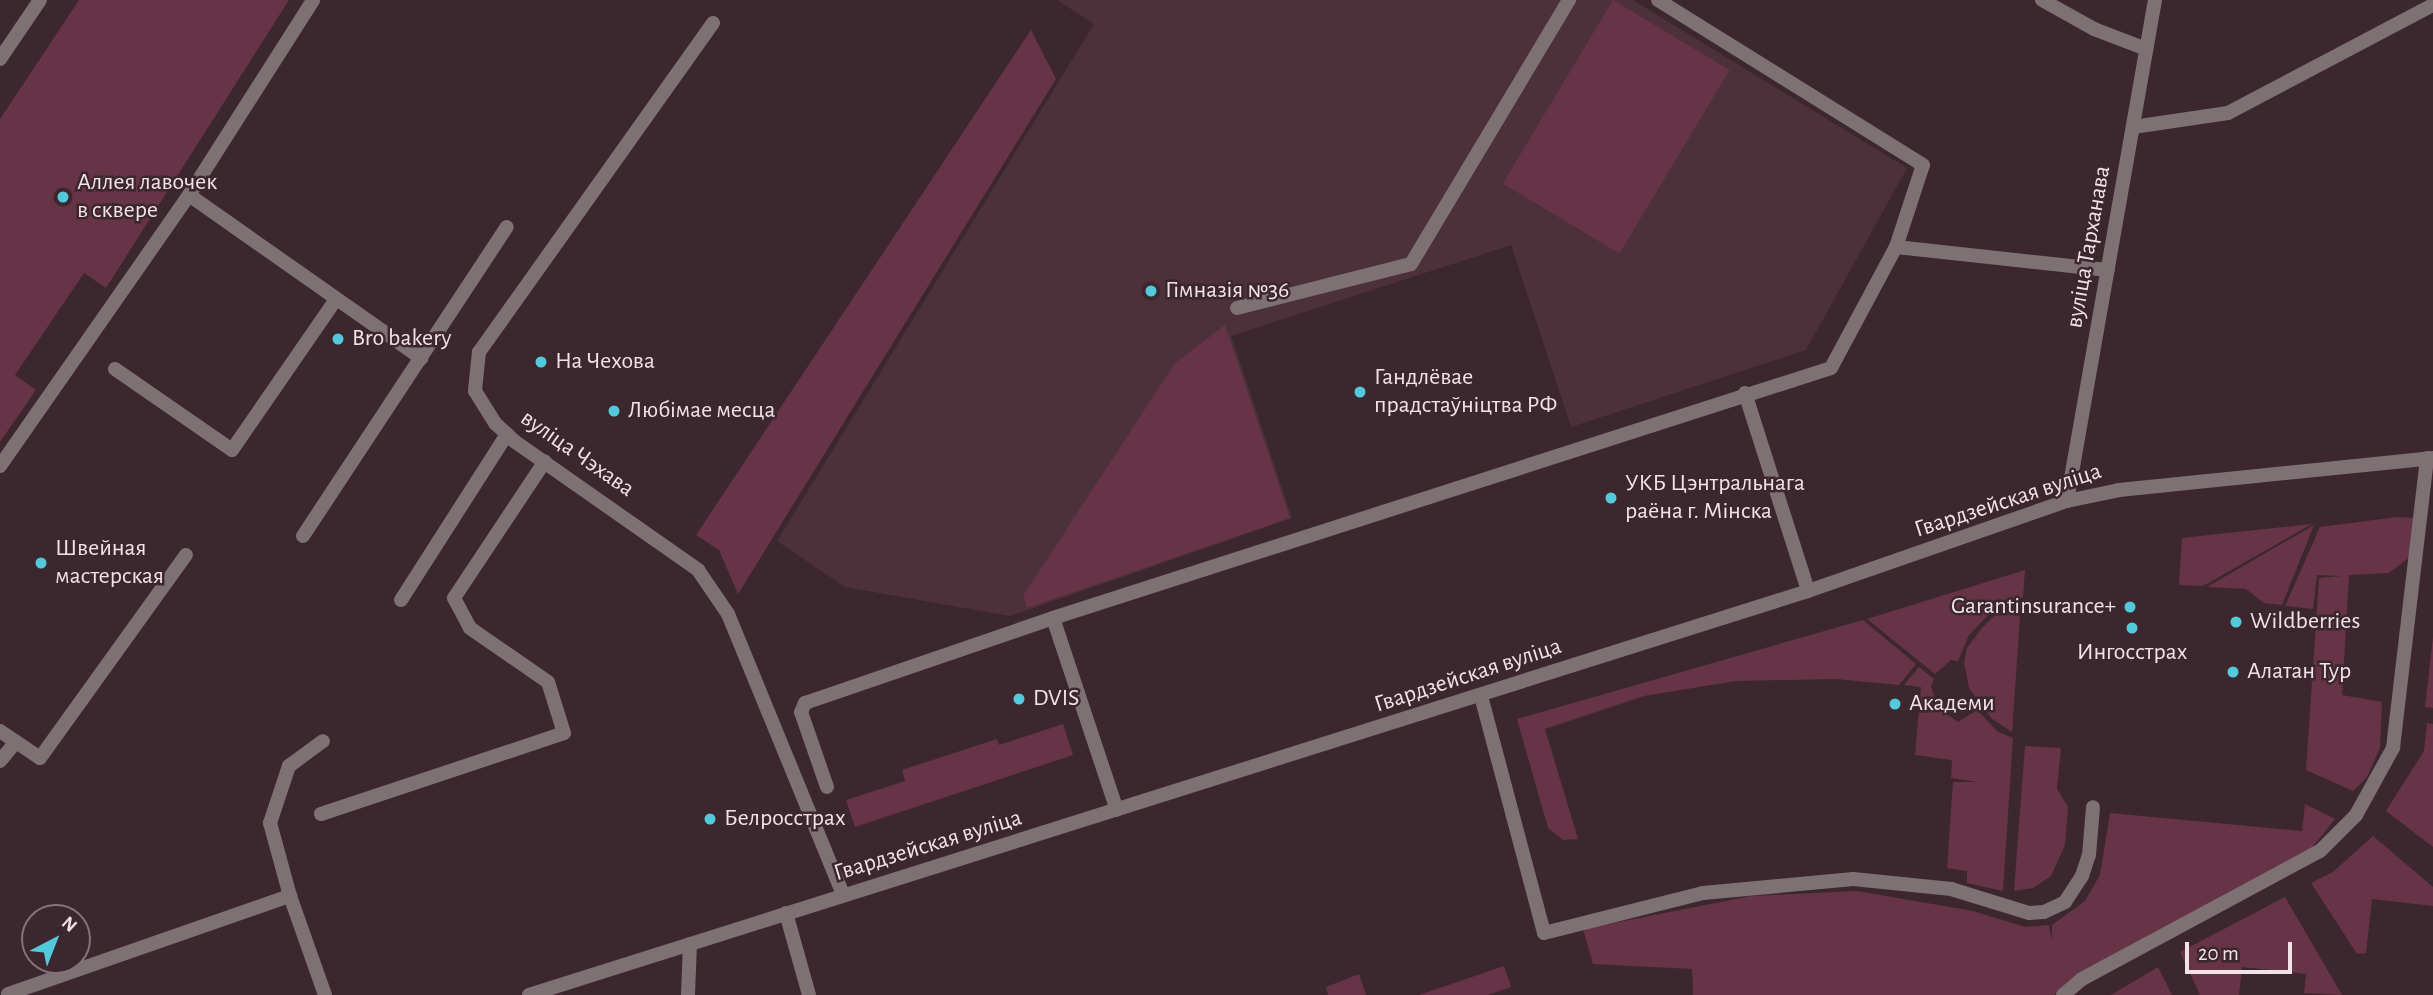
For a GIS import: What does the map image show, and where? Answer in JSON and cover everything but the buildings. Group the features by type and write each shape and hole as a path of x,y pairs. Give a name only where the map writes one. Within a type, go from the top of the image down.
{"street":[{"path":"0,59 40,0"},
{"path":"0,466 189,195 313,0"},
{"path":"1237,308 1411,264 1569,0"},
{"path":"827,787 801,712 805,704 1053,618 1745,393 1831,368 1896,247 1923,166 1658,0"},
{"path":"2042,0 2094,29 2146,49"},
{"name":"вуліца Тарханава","path":"2067,501 2155,0"},
{"path":"2133,127 2228,113 2433,5"},
{"name":"вуліца Чэхава","path":"713,23 480,352 475,391 507,434 652,534 706,581 728,614 842,895"},
{"path":"189,195 421,358"},
{"path":"303,537 508,227"},
{"path":"1896,247 2108,270"},
{"path":"115,369 232,450 336,299"},
{"path":"1745,393 1808,591"},
{"path":"401,600 507,434"},
{"path":"2063,995 2081,979 2320,851 2356,816 2393,748 2430,458"},
{"name":"Гвардзейская вуліца","path":"529,995 1808,591 2067,501 2119,490 2430,458"},
{"path":"321,814 564,733 548,682 470,628 454,598 545,461"},
{"path":"0,731 40,758 186,555"},
{"path":"1053,618 1117,810"},
{"path":"1481,696 1544,933 1703,893 1853,879 1951,889 2029,913 2044,912 2065,902 2082,876 2089,855 2093,807"},
{"path":"0,761 16,741"},
{"path":"323,741 289,766 270,823 290,896 325,995"},
{"path":"8,994 290,896"},
{"path":"786,913 808,995"},
{"path":"688,995 690,944"}],"shaded area":[{"path":"79,0 289,0 106,288 84,273 15,375 36,390 0,442 0,119"},
{"name":"Гімназія №36","path":"1057,0 1633,0 1907,168 1806,350 1571,427 1511,245 1231,336 1292,518 1010,616 845,587 777,541 1094,24"},
{"path":"1613,0 1730,70 1619,253 1503,183"},
{"path":"1031,30 1056,79 738,594 719,550 696,535"},
{"path":"1225,325 1290,518 1027,608 1023,596 1175,363"},
{"path":"2397,517 2416,518 2410,557 2389,573 2349,575 2342,695 2382,702 2380,748 2367,777 2353,791 2306,770 2319,578 2342,576 2317,575 2313,609 2285,606 2320,527"},
{"path":"2312,524 2203,586 2179,585 2182,538"},
{"path":"2314,525 2282,605 2264,603 2246,589 2207,587"},
{"path":"2025,570 2023,597 1994,609 1969,635 1958,661 1951,660 1935,674 1867,619"},
{"path":"2021,603 2012,732 1992,719 1969,688 1964,662 1967,648 1982,628 1997,613"},
{"path":"1863,620 1916,664 1899,685 1836,679 1736,681 1644,696 1545,729 1578,839 1563,840 1548,828 1517,719"},
{"path":"2433,637 2433,708 2425,707"},
{"path":"1919,667 1934,679 1931,686 1938,708 1958,722 1977,710 1998,732 2013,738 2003,891 1967,883 1967,871 1947,868 1953,782 1978,782 1951,778 1952,760 1915,755 1921,687 1904,685"},
{"path":"2427,723 2433,724 2433,847 2386,811 2424,751"},
{"path":"1063,724 1073,755 855,827 846,800 905,781 902,770 997,739 999,745"},
{"path":"2025,746 2061,748 2057,789 2068,807 2065,845 2051,876 2033,888 2014,891"},
{"path":"2305,804 2335,819 2310,850 2079,974 2054,995 1693,995 1692,969 1593,964 1583,929 1751,896 1857,891 1973,911 2025,927 2049,925 2052,941 2052,925 2085,901 2100,875 2110,813 2302,831"},
{"path":"2373,836 2433,887 2433,906 2372,899 2366,953 2357,954 2311,883 2333,872"},
{"path":"2285,897 2342,995 2304,993 2306,974 2242,967 2239,995 2200,995 2180,952"},
{"path":"1504,966 1511,987 1488,995 1419,995"},
{"path":"2158,967 2172,995 2111,995"},
{"path":"1359,974 1366,995 1328,995 1326,987"}],"place":[{"name":"Аллея лавочек в сквере","path":"63,197"},
{"name":"Гімназія №36","path":"1151,291"},
{"name":"Bro bakery","path":"338,339"},
{"name":"На Чехова","path":"541,362"},
{"name":"Гандлёвае прадстаўніцтва РФ","path":"1360,392"},
{"name":"Любімае месца","path":"614,411"},
{"name":"УКБ Цэнтральнага раёна г. Мінска","path":"1611,498"},
{"name":"Швейная мастерская","path":"41,563"},
{"name":"Garantinsurance+","path":"2130,607"},
{"name":"Wildberries","path":"2236,622"},
{"name":"Ингосстрах","path":"2132,628"},
{"name":"Алатан Тур","path":"2233,672"},
{"name":"DVIS","path":"1019,699"},
{"name":"Академи","path":"1895,704"},
{"name":"Белросстрах","path":"710,819"}]}
